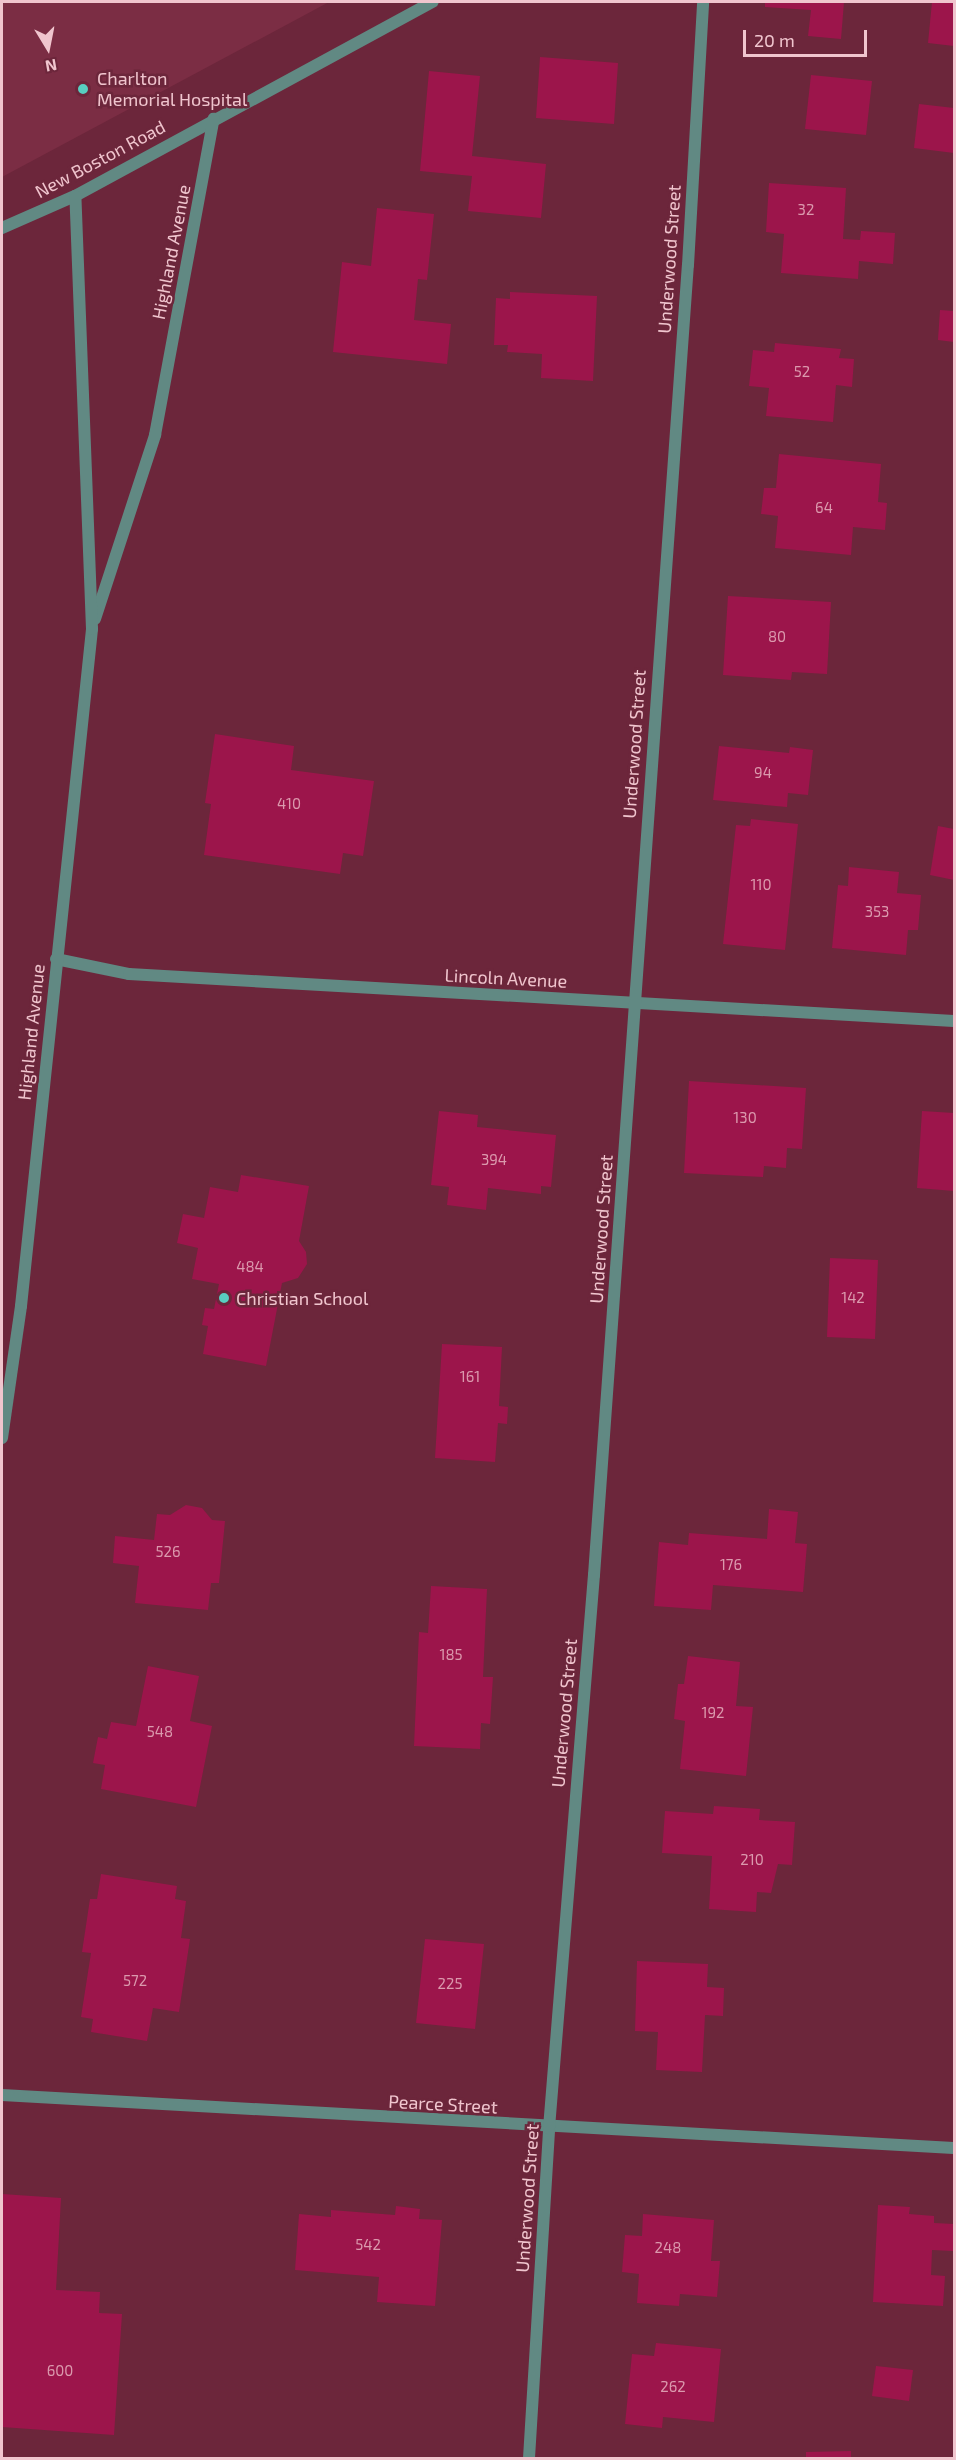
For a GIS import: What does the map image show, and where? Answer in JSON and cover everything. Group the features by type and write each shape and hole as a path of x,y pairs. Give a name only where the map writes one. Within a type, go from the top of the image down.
{"street":[{"path":"214,118 433,2"},
{"name":"Underwood Street","path":"529,2458 549,2128 634,1004 703,2"},
{"name":"New Boston Road","path":"2,228 75,196 214,118"},
{"name":"Highland Avenue","path":"92,629 155,435 214,118"},
{"name":"Highland Avenue","path":"2,1438 21,1306 92,629 85,382 75,196"},
{"name":"Lincoln Avenue","path":"56,959 129,974 954,1021"},
{"name":"Pearce Street","path":"2,2095 549,2128 954,2148"}],"shaded area":[{"name":"Charlton Memorial Hospital","path":"2,2 329,2 2,177"}],"building":[{"path":"765,2 844,2 841,39 808,36 811,10 765,7"},
{"path":"932,2 954,2 954,46 928,43"},
{"path":"540,57 618,63 614,124 536,118"},
{"path":"429,71 480,76 472,156 546,164 541,218 468,211 472,176 420,171"},
{"path":"811,75 872,81 866,135 805,129"},
{"path":"919,104 954,108 954,153 914,148"},
{"path":"769,183 846,188 843,239 860,240 861,231 895,233 893,264 859,261 858,279 781,273 784,234 766,232"},
{"path":"377,208 434,214 427,280 418,279 414,320 451,324 447,364 333,352 342,262 371,266"},
{"path":"510,292 597,296 593,381 541,378 542,354 507,352 508,345 494,345 496,298 510,299"},
{"path":"940,310 954,311 954,342 938,340"},
{"path":"775,343 841,349 839,358 854,359 852,387 836,385 833,422 766,416 769,388 749,386 753,350 774,352"},
{"path":"779,454 881,464 878,502 887,503 885,530 853,527 851,555 775,548 778,516 761,514 764,488 776,488"},
{"path":"728,596 831,602 827,674 792,672 791,680 723,675"},
{"path":"215,734 294,746 291,770 374,781 363,856 343,853 340,874 204,855 211,804 205,803"},
{"path":"719,746 789,753 790,747 813,750 808,795 788,793 787,807 713,800"},
{"path":"751,819 798,824 785,950 723,944 736,825 750,826"},
{"path":"938,826 954,829 954,880 930,875"},
{"path":"849,867 899,872 897,893 921,895 918,930 908,930 906,955 832,948 838,885 848,886"},
{"path":"689,1081 806,1088 802,1149 787,1148 786,1168 764,1166 763,1177 684,1173"},
{"path":"439,1111 478,1115 477,1127 556,1135 551,1187 541,1186 541,1194 488,1188 486,1210 447,1205 449,1187 431,1185"},
{"path":"922,1111 954,1113 954,1191 917,1188"},
{"path":"241,1175 309,1186 299,1241 306,1252 307,1264 298,1278 282,1283 266,1366 203,1354 208,1326 202,1325 205,1308 214,1309 219,1284 192,1279 198,1248 177,1243 183,1214 204,1218 210,1187 238,1192"},
{"path":"830,1258 878,1260 875,1339 827,1337"},
{"path":"442,1344 502,1347 499,1406 508,1407 507,1424 498,1423 495,1462 435,1458"},
{"path":"186,1505 202,1508 212,1520 225,1521 219,1583 211,1583 208,1610 135,1603 139,1566 113,1563 115,1536 154,1540 157,1514 170,1515"},
{"path":"769,1509 798,1512 795,1543 807,1544 803,1592 713,1585 711,1610 654,1606 659,1542 688,1545 689,1533 767,1539"},
{"path":"431,1586 487,1589 483,1677 493,1677 490,1724 481,1723 480,1749 414,1746 419,1632 428,1633"},
{"path":"688,1656 740,1662 736,1706 753,1707 746,1776 680,1769 685,1721 674,1719 678,1684 684,1684"},
{"path":"148,1666 199,1676 190,1721 212,1726 196,1807 101,1789 105,1765 93,1763 98,1737 107,1739 111,1722 136,1726"},
{"path":"714,1806 760,1809 759,1820 795,1822 792,1865 778,1864 771,1893 757,1892 756,1912 709,1909 712,1856 662,1853 665,1811 713,1814"},
{"path":"101,1874 177,1886 175,1899 186,1901 181,1938 190,1939 179,2012 153,2008 147,2041 91,2032 93,2019 81,2017 91,1953 82,1952 90,1899 97,1899"},
{"path":"425,1939 484,1944 475,2029 416,2023"},
{"path":"637,1961 708,1964 707,1987 724,1988 723,2016 705,2015 702,2072 656,2070 658,2032 635,2031"},
{"path":"2,2194 61,2198 56,2290 100,2292 99,2313 122,2314 114,2435 2,2427"},
{"path":"878,2205 910,2207 909,2214 934,2216 934,2223 954,2224 953,2251 932,2250 931,2275 945,2276 943,2306 873,2302"},
{"path":"396,2206 420,2209 419,2219 442,2220 435,2306 377,2302 379,2277 295,2270 299,2214 331,2217 331,2210 395,2215"},
{"path":"643,2214 714,2220 711,2261 720,2261 717,2297 680,2294 679,2306 637,2303 639,2274 622,2272 625,2235 642,2236"},
{"path":"656,2343 721,2349 714,2422 663,2417 662,2428 625,2424 632,2354 654,2356"},
{"path":"876,2366 913,2370 909,2401 872,2396"},
{"path":"851,2451 851,2458 806,2458 806,2452"}],"place":[{"name":"Charlton Memorial Hospital","path":"83,89"},
{"name":"Christian School","path":"224,1298"}]}
